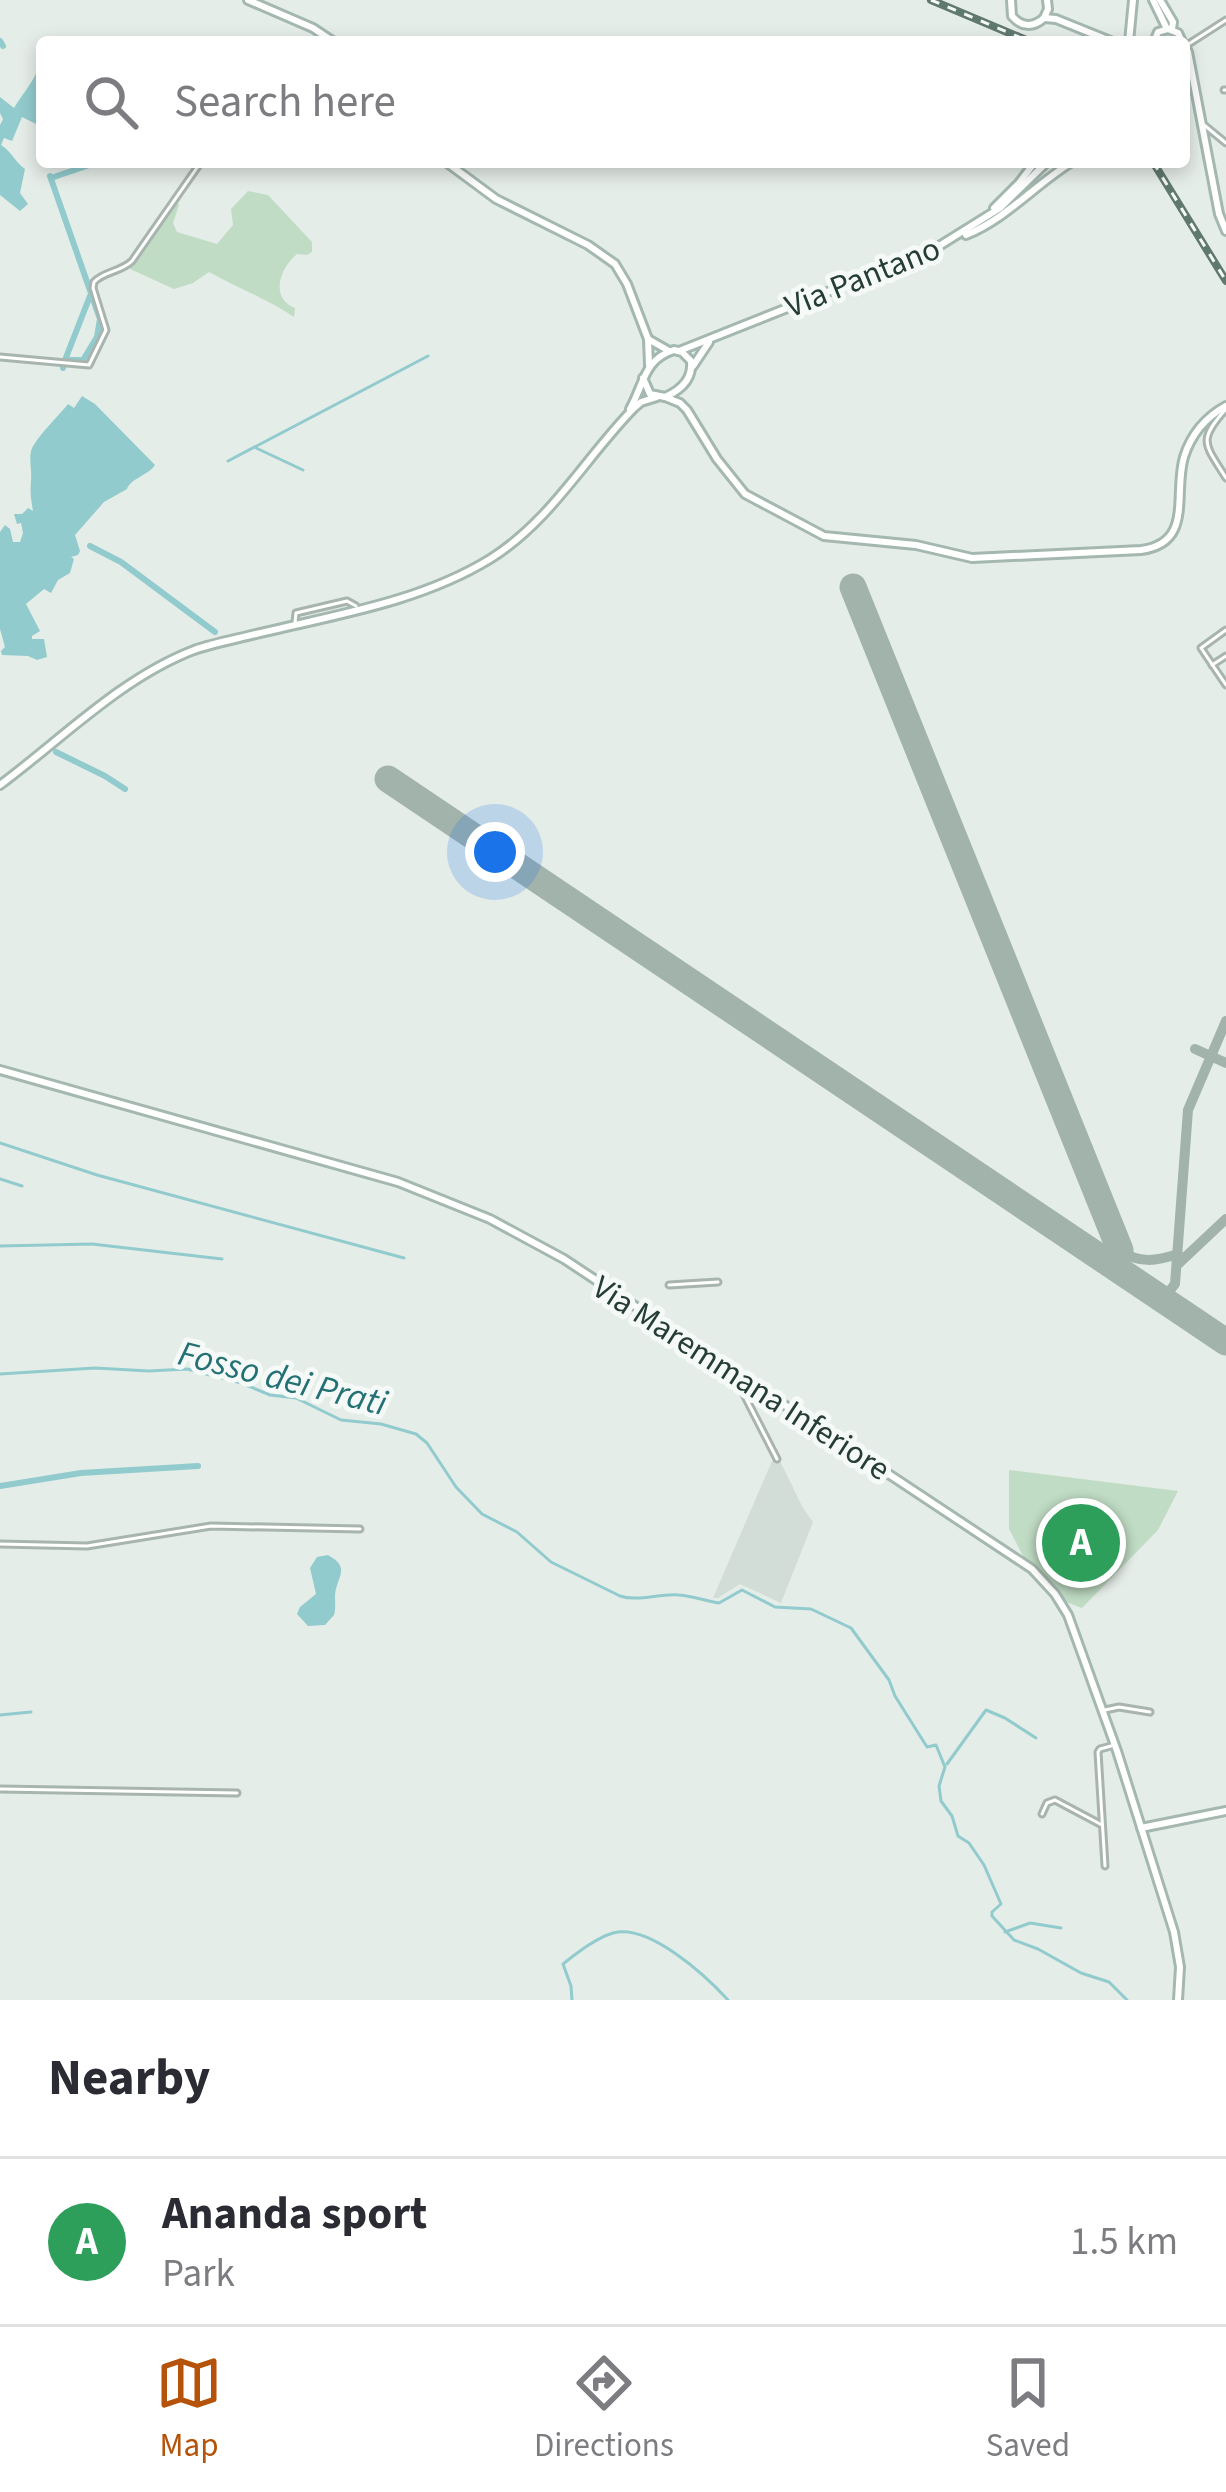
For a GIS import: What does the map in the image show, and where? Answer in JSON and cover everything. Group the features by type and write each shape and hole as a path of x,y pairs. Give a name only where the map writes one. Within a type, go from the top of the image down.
{"main road":[{"path":"248,0 320,36"},
{"path":"1011,0 1012,16 1021,24 1056,19 1098,36"},
{"path":"1130,36 1133,0"},
{"path":"1156,36 1173,22 1157,0"},
{"path":"1044,18 1047,4"},
{"path":"1047,4 1056,19"},
{"path":"1169,29 1176,36"},
{"path":"1190,73 1226,231"},
{"path":"454,168 496,199 610,260 627,284 648,339 649,364 626,417"},
{"path":"979,223 1030,168"},
{"name":"Via Pantano","path":"674,351 712,340 952,240 1007,202 1040,168"},
{"path":"952,240 995,220 1062,168"},
{"path":"648,339 690,358 692,370"},
{"path":"687,410 687,382 700,352 712,340"},
{"path":"649,364 674,351"},
{"path":"643,378 647,390 678,401 687,410 742,492 815,533 988,558 1141,550 1162,544 1177,524 1187,448 1202,424 1226,408"},
{"path":"0,785 142,676 197,649 401,598 454,578 509,546 558,500 640,403 679,390 687,382"},
{"name":"Via Maremmana Inferiore","path":"0,1070 332,1162 461,1205 564,1259 1032,1569 1068,1615 1103,1711 1175,1937 1178,2000"},
{"path":"1141,1828 1226,1810"}],"street":[{"path":"1190,42 1226,20"},
{"path":"1202,124 1226,143"},
{"path":"0,357 88,365 106,330 94,282 132,261 197,168"},
{"path":"1215,195 1226,191"},
{"path":"1226,408 1206,437 1226,478"},
{"path":"1226,631 1201,648 1226,685"},
{"path":"1214,667 1226,659"},
{"path":"669,1285 718,1282"},
{"path":"734,1372 777,1459"},
{"path":"0,1544 87,1546 211,1526 360,1528"},
{"path":"1103,1711 1150,1712"},
{"path":"1105,1866 1098,1750 1114,1745"},
{"path":"0,1789 237,1793"},
{"path":"1042,1814 1054,1800 1102,1825"}],"shaded area":[{"path":"779,1459 813,1522 781,1603 740,1584 713,1598 772,1461"}],"green space":[{"path":"248,191 268,195 312,242 312,252 297,254 280,283 282,297 295,308 294,317 209,272 174,289 130,269 176,201 173,223 177,232 217,244 233,225 231,209"},
{"path":"1009,1470 1178,1491 1158,1530 1082,1608 1066,1602 1023,1556 1009,1529"}],"water":[{"path":"36,74 36,124 22,117 12,141 4,138 1,145 25,169 20,193 28,204 20,211 0,195 0,97 14,108"},
{"path":"82,396 155,465 104,502 75,535 80,551 71,557 70,573 58,580 51,593 44,589 26,604 40,631 32,639 44,639 47,657 2,655 0,532 5,525 13,542 20,542 21,523 17,524 14,514 28,508 33,511 31,451 68,404 74,408"},
{"path":"328,1555 341,1569 334,1615 325,1625 308,1626 297,1614 316,1594 310,1568 317,1557"}],"waterway":[{"path":"0,41 3,46"},
{"path":"51,178 80,168"},
{"path":"50,176 100,319 97,337 83,360 65,360 63,368"},
{"path":"65,360 90,296"},
{"path":"228,461 428,356"},
{"path":"256,448 303,470"},
{"path":"90,546 121,562 215,632"},
{"path":"56,752 125,789"},
{"path":"0,1143 97,1175 404,1258"},
{"path":"0,1179 22,1186"},
{"path":"0,1246 92,1244 222,1259"},
{"name":"Fosso dei Prati","path":"0,1374 187,1369 270,1395 296,1398 341,1420 416,1434 482,1514 517,1532 551,1562 620,1596 679,1595 719,1603 742,1590 775,1607 811,1609 851,1628 889,1680 927,1747 936,1745 945,1767 939,1786 941,1801 958,1836 984,1865 1001,1904 992,1916 1014,1940 1109,1982 1127,2000"},
{"path":"0,1486 81,1473 198,1466"},
{"path":"947,1764 986,1710 1036,1738"},
{"path":"0,1715 31,1712"},
{"path":"1005,1932 1030,1923 1061,1928"},
{"path":"572,2000 563,1964 600,1938 627,1932 676,1954 728,2000"}],"taxiway":[{"path":"1163,1299 1175,1284 1188,1110 1226,1021"},
{"path":"1195,1049 1226,1063"},
{"path":"1177,1265 1226,1219"},
{"path":"1120,1250 1148,1260 1178,1254"}],"runway":[{"path":"853,587 1120,1250"},
{"path":"388,779 1226,1342"}],"railway":[{"path":"931,0 1017,36"},
{"path":"1157,168 1226,281"}],"place":[{"name":"Ananda sport","path":"1081,1543"}]}
